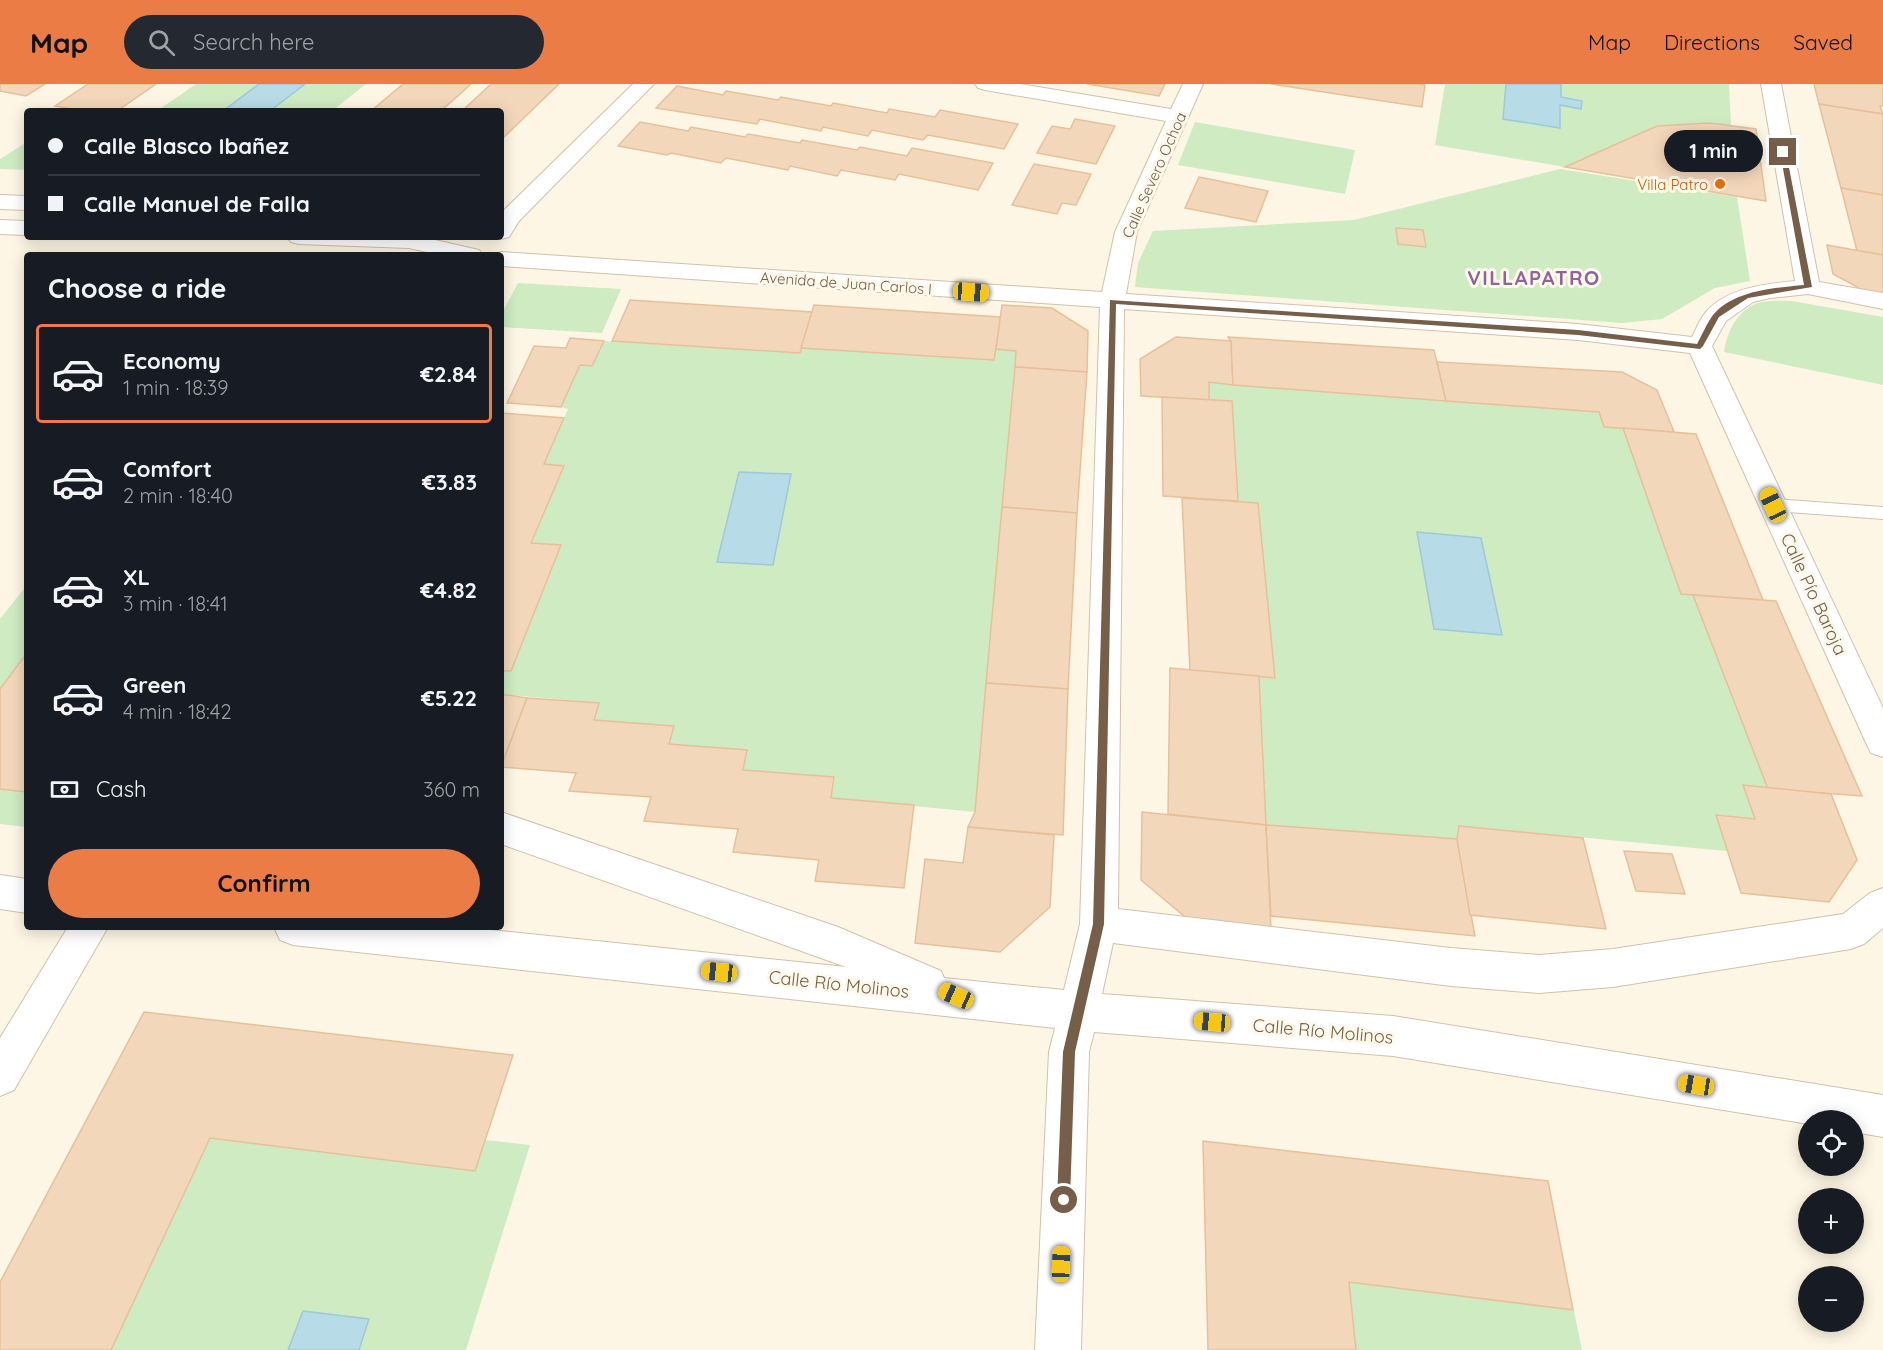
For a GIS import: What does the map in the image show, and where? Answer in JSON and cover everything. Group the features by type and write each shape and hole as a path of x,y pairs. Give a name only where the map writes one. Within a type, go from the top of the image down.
{"street":[{"path":"504,225 644,84"},
{"path":"985,84 1180,117"},
{"name":"Calle Severo Ochoa","path":"1058,1350 1069,1052 1099,924 1112,302 1126,232 1193,84"},
{"path":"1771,84 1808,287"},
{"path":"0,202 24,203"},
{"path":"0,227 24,228"},
{"path":"409,240 459,252"},
{"name":"Avenida de Juan Carlos I","path":"504,259 1578,332 1700,346"},
{"path":"1700,346 1716,316 1745,297 1770,291 1808,287 1883,301"},
{"name":"Calle Pío Baroja","path":"1700,346 1883,743"},
{"path":"504,829 838,945 956,996"},
{"path":"0,892 24,896"},
{"path":"1099,924 1451,967 1539,974 1613,968 1851,931 1883,905"},
{"path":"0,1076 87,930"},
{"name":"Calle Río Molinos","path":"322,930 956,996 1077,1011 1393,1036 1883,1116"}],"lane":[{"path":"1773,505 1883,513"}],"green space":[{"path":"196,84 366,84 336,108 161,108"},
{"path":"1445,84 1729,84 1731,125 1710,123 1657,126 1565,167 1435,145"},
{"path":"1195,122 1355,150 1345,194 1178,165"},
{"path":"24,144 24,170 0,169 0,159"},
{"path":"1560,169 1737,197 1750,281 1715,288 1662,319 1622,323 1135,287 1138,263 1153,231 1354,220"},
{"path":"518,283 621,289 602,333 504,327 504,309"},
{"path":"1792,301 1883,317 1883,385 1724,352 1734,323 1744,311 1762,302"},
{"path":"604,341 799,353 801,348 994,360 996,349 1016,351 975,812 831,798 834,777 743,770 669,744 674,726 594,720 599,703 504,694 504,671 511,671 561,546 531,543 564,466 544,464 568,409 561,407 580,365 592,366"},
{"path":"1209,382 1599,412 1623,428 1693,595 1768,789 1743,785 1755,819 1716,816 1727,851 1459,826 1457,839 1266,825 1259,676 1258,503 1238,501 1232,401 1209,400"},
{"path":"24,589 24,827 0,824 0,619"},
{"path":"210,1138 485,1140 530,1145 466,1350 111,1350"},
{"path":"1349,1282 1571,1297 1582,1350 1356,1350"}],"water":[{"path":"259,84 305,84 274,108 227,108"},
{"path":"1506,84 1561,84 1561,97 1582,101 1581,109 1560,105 1560,128 1503,119"},
{"path":"739,472 791,474 773,565 717,562"},
{"path":"1417,532 1481,538 1502,635 1434,629"},
{"path":"303,1311 369,1319 359,1350 288,1350"}],"building":[{"path":"0,84 45,84 26,96 0,91"},
{"path":"88,84 156,84 121,108 55,106"},
{"path":"403,84 471,84 444,108 375,108"},
{"path":"491,84 559,84 504,137 504,108 465,108"},
{"path":"1087,84 1165,84 1159,96"},
{"path":"1271,84 1418,84 1425,85 1422,107"},
{"path":"1814,84 1883,84 1883,106 1880,106 1883,114 1819,104"},
{"path":"677,86 723,95 726,91 778,100 781,97 831,106 833,103 887,113 889,109 935,117 940,110 1018,124 1004,149 928,135 923,140 872,130 868,136 823,127 821,131 760,119 757,124 656,108"},
{"path":"1819,104 1883,114 1883,195 1841,188"},
{"path":"1075,119 1115,126 1096,164 1037,153 1052,126 1070,129"},
{"path":"640,122 688,131 691,127 745,137 748,134 800,143 802,140 857,150 860,147 907,156 912,148 993,163 978,190 899,174 895,180 841,170 837,176 790,166 788,170 726,158 721,163 618,146"},
{"path":"1710,123 1756,129 1766,201 1565,167 1657,126"},
{"path":"1034,164 1091,174 1076,205 1062,203 1057,214 1012,205"},
{"path":"1199,177 1268,191 1256,222 1185,208"},
{"path":"1841,188 1883,195 1883,255 1857,251"},
{"path":"1396,228 1423,230 1426,247 1398,244"},
{"path":"1827,245 1883,255 1883,297 1872,295 1833,274"},
{"path":"630,300 813,312 800,353 612,341"},
{"path":"814,305 1001,317 994,360 801,348"},
{"path":"1002,305 1052,308 1088,331 1087,372 1015,367 1016,351 996,349"},
{"path":"1176,337 1231,341 1233,385 1209,382 1209,400 1141,396 1140,359"},
{"path":"1228,337 1434,350 1446,401 1233,385 1231,341"},
{"path":"570,338 604,341 592,366 580,365 561,407 507,403 534,346 566,348"},
{"path":"1437,362 1622,372 1657,390 1674,432 1604,427 1599,412 1446,401"},
{"path":"1015,367 1087,372 1077,513 1002,507"},
{"path":"1162,397 1232,401 1238,501 1163,496"},
{"path":"504,413 564,418 544,464 564,466 531,543 561,545 511,671 504,671"},
{"path":"1623,428 1696,434 1763,600 1681,594"},
{"path":"1182,498 1258,503 1275,678 1190,671"},
{"path":"1002,507 1077,513 1068,689 986,683"},
{"path":"1693,595 1776,601 1862,796 1768,789"},
{"path":"24,657 24,792 0,789 0,689"},
{"path":"1170,668 1259,676 1266,825 1168,814"},
{"path":"986,683 1068,689 1063,835 968,827 975,812"},
{"path":"504,694 527,698 504,759"},
{"path":"527,698 599,703 594,720 674,726 669,744 747,750 743,770 834,777 831,798 914,805 904,888 815,881 819,860 733,852 738,829 644,821 651,797 569,791 576,773 504,767 504,759"},
{"path":"1743,785 1831,794 1857,860 1829,902 1741,893 1716,815 1755,819"},
{"path":"1142,812 1266,825 1271,930 1190,921 1141,880"},
{"path":"1266,825 1457,839 1475,936 1271,916"},
{"path":"1459,826 1583,838 1606,929 1470,915 1457,839"},
{"path":"968,827 1054,835 1050,907 1000,952 915,943 925,859 963,863"},
{"path":"1624,851 1672,854 1685,894 1636,891"},
{"path":"144,1012 513,1055 475,1171 210,1138 111,1350 0,1350 0,1282"},
{"path":"1203,1141 1548,1181 1573,1310 1349,1282 1356,1350 1208,1350"}],"place":[{"name":"Villa Patro","path":"1720,184"}],"district":[{"name":"VILLAPATRO","path":"1534,277"}],"route":[{"path":"1064,1200 1069,1052 1099,924 1112,302 1578,332 1700,346 1716,316 1745,297 1770,291 1808,287 1783,152"}]}
